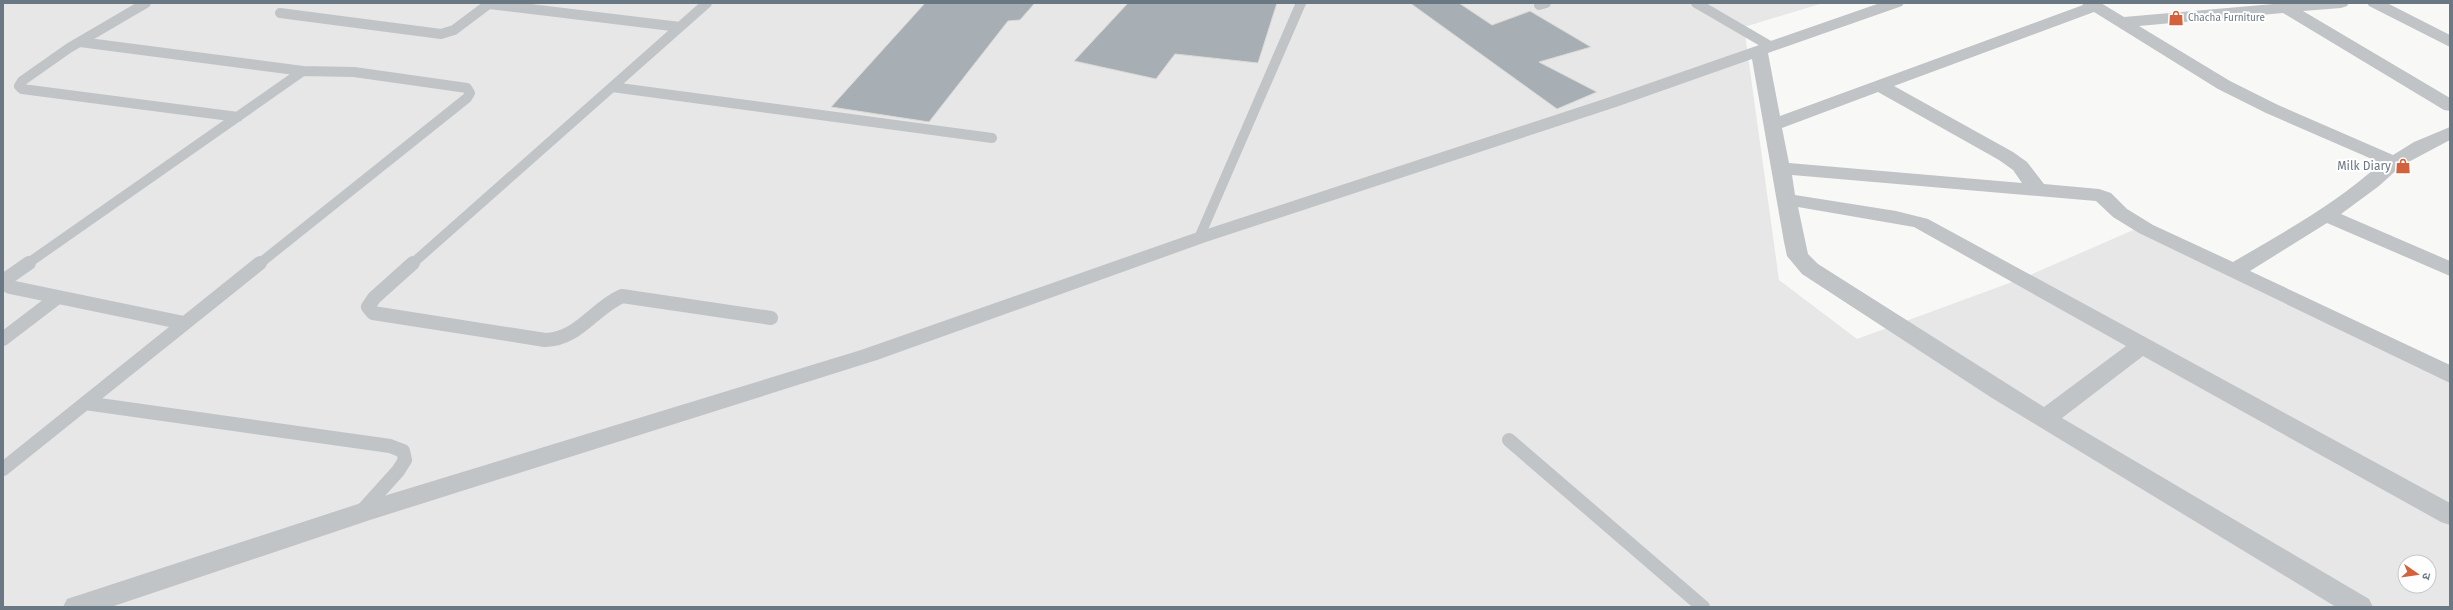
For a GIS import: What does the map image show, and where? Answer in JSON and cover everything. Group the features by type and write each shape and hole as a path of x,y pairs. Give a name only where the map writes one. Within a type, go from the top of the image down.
{"street":[{"path":"77,607 360,513 869,355 1199,238 1603,106 1764,48 1896,3"},
{"path":"2122,22 2341,3"},
{"path":"2375,3 2450,42"},
{"path":"1772,125 2093,4 2224,85 2272,109 2394,162"},
{"path":"2286,8 2450,106"},
{"path":"1764,48 1772,125 1786,199 1798,256 1810,269 2045,419 2359,607"},
{"path":"1879,85 2006,156 2020,166 2038,190"},
{"path":"2234,271 2326,215 2372,182 2394,162 2421,146 2450,133"},
{"path":"1780,168 2104,197 2133,222 2450,375"},
{"path":"1786,199 1896,217 1921,223 2450,515"},
{"path":"2326,215 2450,269"},
{"path":"2045,419 2142,345"}],"lane":[{"path":"146,3 80,42 22,81 19,86 22,89 238,117"},
{"path":"280,13 441,34 454,30 490,3 680,27"},
{"path":"707,3 374,298 368,307 373,313 533,339 565,337 580,328 602,306 622,296 771,318"},
{"path":"1199,238 1301,3"},
{"path":"1696,3 1764,48"},
{"path":"3,469 467,98 470,93 467,88 458,86 354,72 303,71 80,42"},
{"path":"184,323 10,287 5,284 6,279 303,71"},
{"path":"612,87 992,138"},
{"path":"3,339 58,297"},
{"path":"85,403 390,446 403,451 405,460 398,471 360,513"},
{"path":"1509,440 1703,607"}],"shaded area":[{"path":"3,3 1823,3 1744,27 1779,280 1857,339 2023,278 2138,228 2450,381 2450,607 3,607"}],"building":[{"path":"925,3 1035,3 1020,20 1008,21 929,122 831,107"},
{"path":"1128,3 1277,3 1258,63 1175,54 1156,79 1074,61"},
{"path":"1410,3 1459,3 1492,25 1530,11 1591,47 1539,62 1597,92 1557,109"}],"place":[{"name":"Chacha Furniture","path":"2176,18"},
{"name":"Milk Diary","path":"2403,166"}]}
